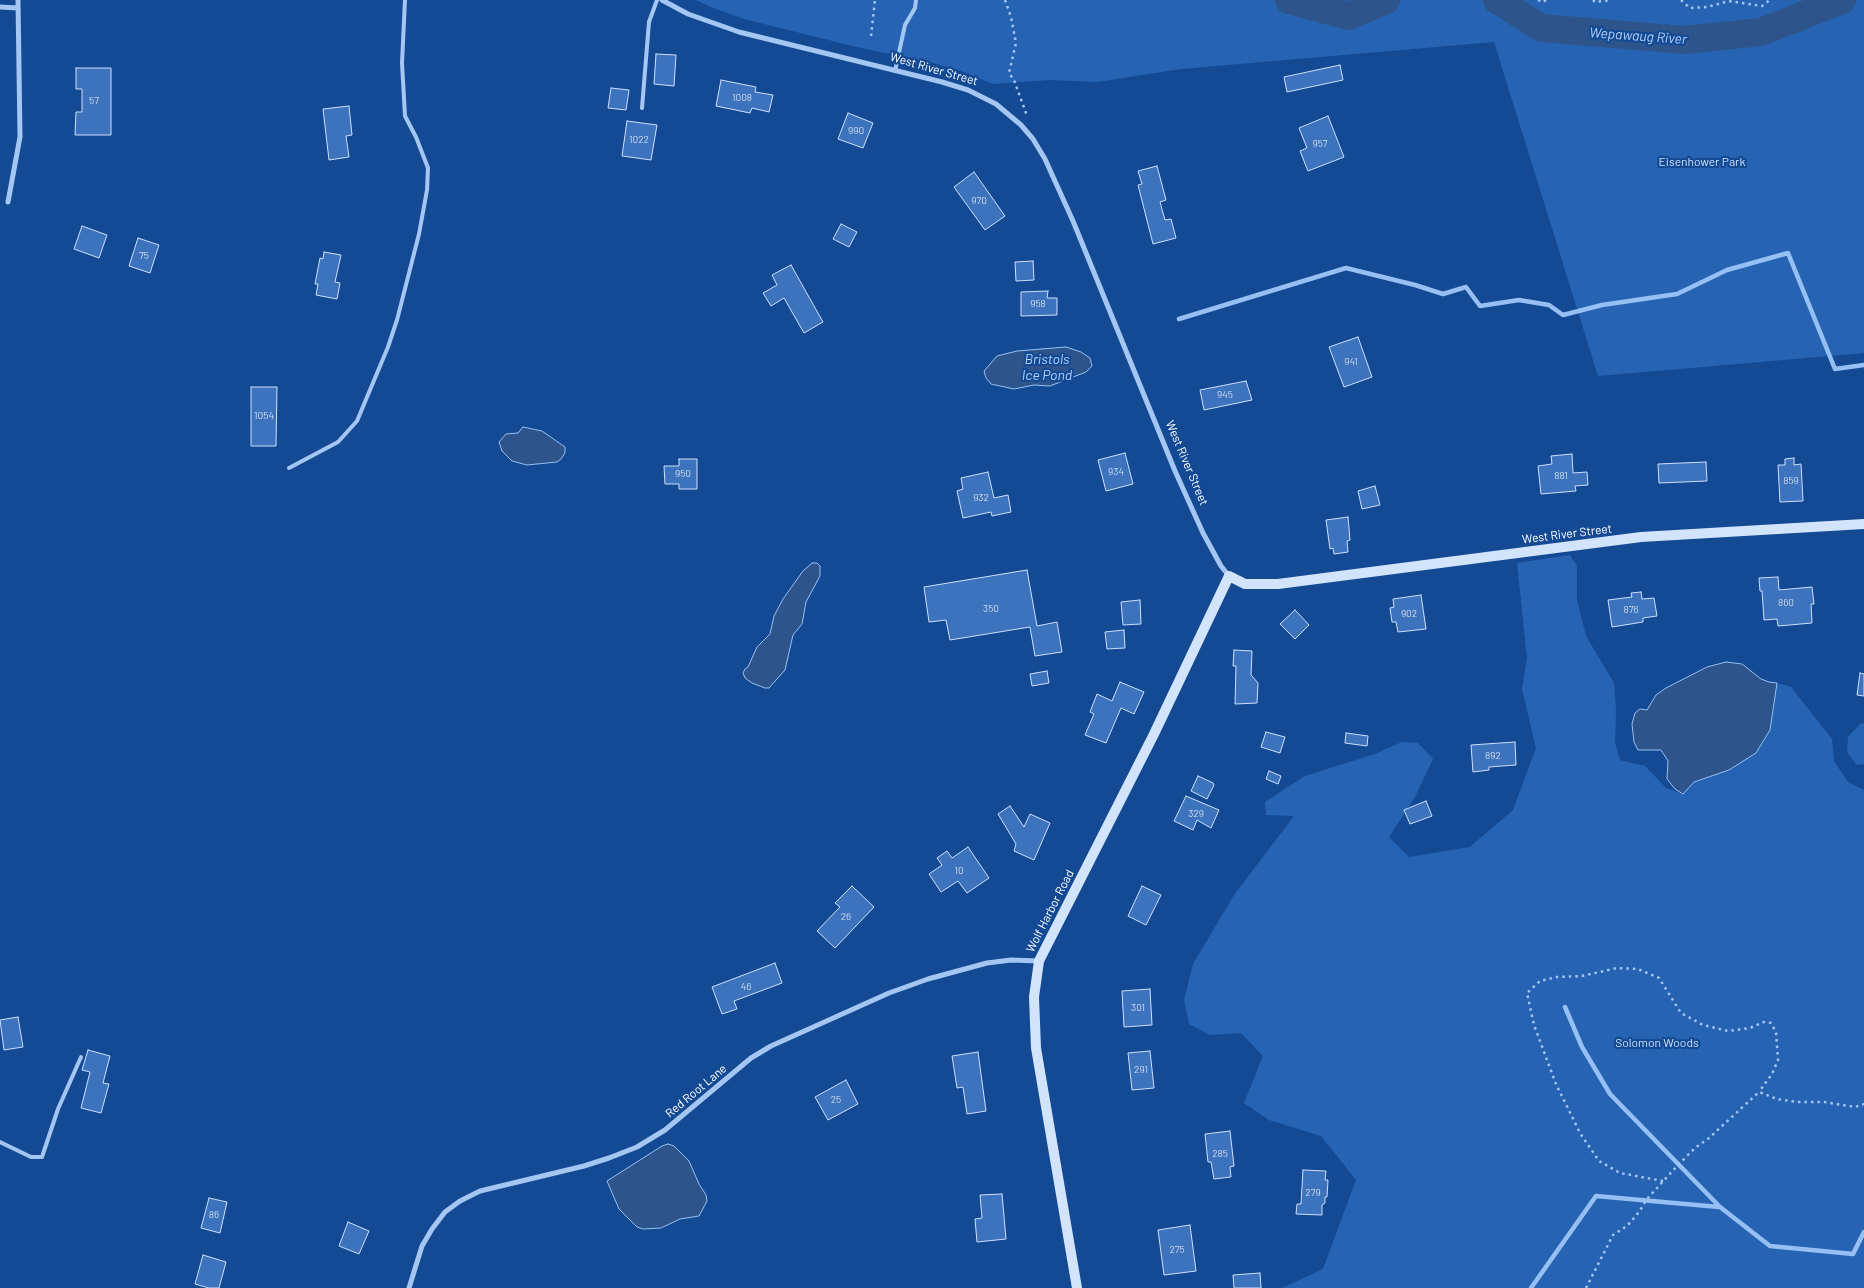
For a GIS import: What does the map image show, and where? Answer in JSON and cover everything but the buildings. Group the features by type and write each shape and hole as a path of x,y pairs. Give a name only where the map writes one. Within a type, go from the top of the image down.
{"street":[{"path":"8,202 20,137 18,0"},
{"name":"West River Street","path":"662,0 688,14 739,32 942,82 982,96 1011,115 1033,139 1045,159 1187,498 1211,547 1221,566 1229,576 1245,584 1278,584 1641,537 1864,524"},
{"path":"0,7 18,8"},
{"name":"Wolf Harbor Road","path":"1077,1288 1036,1048 1034,997 1038,961 1150,742 1229,576"},
{"name":"Red Root Lane","path":"409,1288 422,1246 444,1212 460,1200 480,1191 584,1166 637,1147 665,1130 751,1058 771,1046 889,993 928,979 987,963 1011,960 1038,961"}],"lane":[{"path":"289,468 338,442 356,421 388,347 397,320 419,234 427,190 428,168 416,137 405,116 402,63 405,0"},
{"path":"642,108 649,22 657,0"},
{"path":"896,71 905,25 915,8 916,0"},
{"path":"0,1142 31,1157 42,1157 58,1109 81,1057"}],"path":[{"path":"871,36 875,0"},
{"path":"1005,0 1011,17 1016,43 1009,73 1014,80 1026,113 1032,120"},
{"path":"1538,0 1543,2 1546,0"},
{"path":"1593,0 1595,2 1611,0"},
{"path":"1681,0 1690,8 1707,7 1729,1 1762,6 1770,0"},
{"path":"1586,1288 1613,1235 1627,1226 1647,1199 1663,1182 1695,1148 1709,1138 1759,1092 1772,1074 1778,1060 1776,1032 1771,1023 1764,1022 1750,1028 1728,1031 1704,1025 1681,1013 1659,978 1638,969 1617,968 1582,976 1557,977 1540,981 1528,993 1534,1025 1556,1084 1580,1132 1599,1160 1620,1173 1663,1182"},
{"path":"1759,1092 1777,1099 1797,1102 1824,1102 1855,1107 1864,1104"}],"green space":[{"name":"Eisenhower Park","path":"696,0 1864,0 1864,353 1598,376 1494,42 1181,69 1097,82 1049,80 993,84 961,71 933,63 861,48 744,19"},
{"name":"Solomon Woods","path":"1570,555 1577,566 1577,600 1586,636 1614,683 1616,710 1615,743 1620,760 1645,766 1666,788 1683,794 1694,782 1729,770 1770,730 1777,683 1791,687 1832,739 1834,761 1848,782 1864,790 1864,1288 1282,1288 1323,1269 1356,1180 1321,1136 1269,1120 1244,1103 1263,1056 1241,1033 1210,1035 1189,1024 1184,1000 1193,964 1234,895 1294,816 1266,815 1265,802 1305,776 1375,754 1402,742 1418,743 1433,759 1415,797 1389,837 1409,857 1470,847 1513,810 1536,748 1522,689 1527,658 1517,563"},
{"path":"1864,723 1864,764 1857,765 1847,752 1848,737 1860,724"}],"water":[{"name":"Bristols Ice Pond","path":"1066,347 1081,352 1090,358 1092,366 1086,372 1050,386 1034,385 1014,389 991,384 986,378 984,371 997,356 1017,351"},
{"path":"523,427 542,431 565,447 565,453 561,459 557,462 527,465 512,461 502,451 499,442 506,434 518,433"},
{"path":"812,563 817,563 820,566 820,576 806,602 802,624 793,635 785,670 769,688 752,683 745,678 743,673 745,669 748,667 757,647 770,634 774,616 783,599 803,571"},
{"path":"1726,662 1742,664 1761,679 1777,683 1770,730 1756,753 1729,770 1694,782 1683,794 1675,789 1667,779 1668,761 1661,750 1638,750 1634,742 1632,724 1635,713 1640,709 1647,710 1656,695 1666,688 1707,667"},
{"path":"668,1144 674,1146 689,1161 706,1195 707,1201 699,1216 680,1219 661,1228 643,1229 637,1227 619,1209 607,1181"}],"waterway":[{"name":"Wepawaug River","path":"1289,0 1348,16 1386,0"},
{"name":"Wepawaug River","path":"1497,0 1541,28 1685,40 1761,32 1842,0"},
{"path":"1179,319 1346,268 1443,294 1466,287 1480,306 1519,300 1549,305 1563,315 1602,305 1677,294 1727,270 1788,253 1835,369 1864,365"},
{"path":"1565,1007 1582,1047 1610,1094 1720,1207 1770,1246 1853,1254 1864,1232"},
{"path":"1531,1288 1596,1196 1719,1207"}]}
